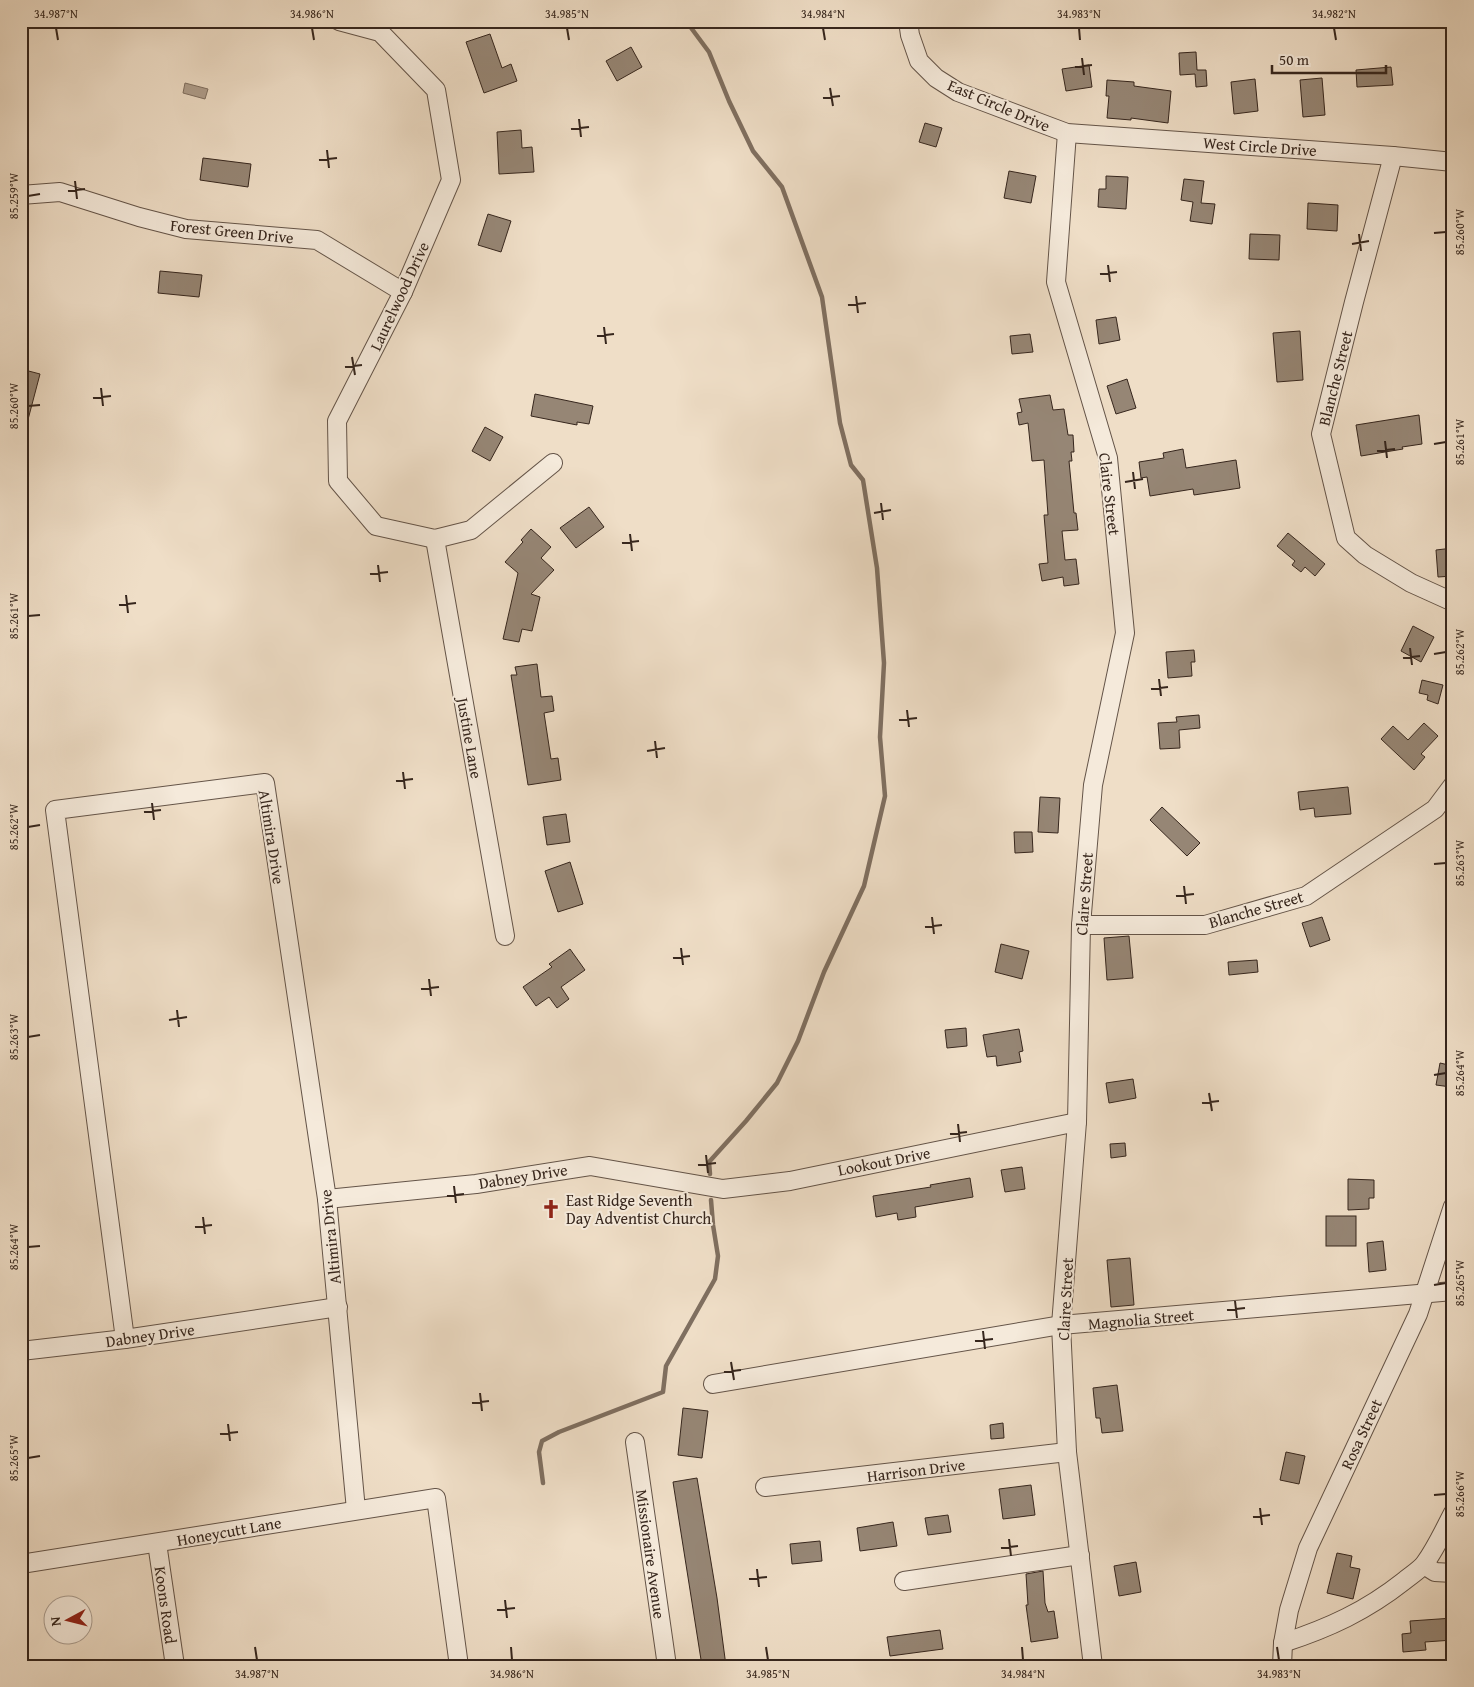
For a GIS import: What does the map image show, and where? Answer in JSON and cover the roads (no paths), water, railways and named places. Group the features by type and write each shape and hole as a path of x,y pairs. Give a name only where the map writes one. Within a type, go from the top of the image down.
{"street":[{"name":"Laurelwood Drive","path":"339,21 380,32 436,90 451,180 404,292 337,421 338,481 376,526 435,539 471,530 554,463"},
{"name":"East Circle Drive","path":"908,21 910,35 919,61 936,78 958,92 1067,133"},
{"name":"West Circle Drive","path":"1067,133 1453,162"},
{"name":"Claire Street","path":"1067,133 1056,282 1108,458 1126,633 1093,785 1081,925 1077,1122 1061,1325 1067,1452 1093,1666"},
{"name":"Blanche Street","path":"1393,156 1321,434 1346,538 1365,555 1411,583 1453,602"},
{"name":"Forest Green Drive","path":"21,195 60,192 138,217 186,228 317,240 404,292"},
{"name":"Justine Lane","path":"435,539 505,936"},
{"name":"Altimira Drive","path":"125,1339 55,810 265,783 327,1199 356,1510"},
{"name":"Blanche Street","path":"1081,925 1204,925 1306,896 1435,809 1453,785"},
{"name":"Lookout Drive","path":"689,1184 723,1189 790,1181 1077,1122"},
{"name":"Dabney Drive","path":"327,1199 476,1184 590,1166 689,1184"},
{"name":"Rosa Street","path":"1282,1666 1283,1643 1290,1610 1308,1548 1418,1314 1453,1206"},
{"name":"Magnolia Street","path":"713,1384 1061,1325 1453,1291"},
{"name":"Dabney Drive","path":"21,1352 125,1339 338,1307"},
{"name":"Missionaire Avenue","path":"635,1442 667,1666"},
{"name":"Harrison Drive","path":"765,1487 1067,1452"},
{"name":"Honeycutt Lane","path":"21,1564 436,1498 459,1666"},
{"path":"1283,1643 1319,1631 1364,1610 1390,1592 1424,1565 1453,1513"},
{"name":"Koons Road","path":"157,1543 175,1666"},
{"path":"904,1581 1080,1555"},
{"path":"1424,1565 1435,1572 1453,1573"}],"waterway":[{"path":"686,21 709,52 729,101 753,151 782,187 822,297 840,423 851,465 863,480 877,568 884,663 880,737 885,796 864,886 824,972 798,1041 777,1083 709,1162 710,1174"},
{"path":"543,1483 539,1452 542,1441 559,1432 663,1392 666,1366 715,1279 718,1256 711,1200"}],"place":[{"name":"East Ridge Seventh Day Adventist Church","path":"551,1209"}]}
